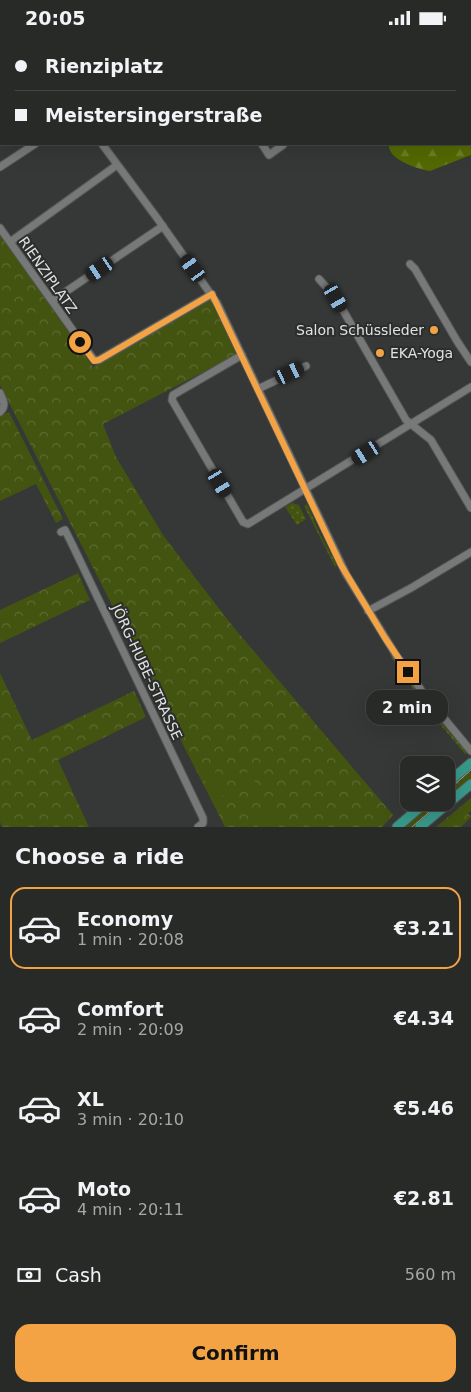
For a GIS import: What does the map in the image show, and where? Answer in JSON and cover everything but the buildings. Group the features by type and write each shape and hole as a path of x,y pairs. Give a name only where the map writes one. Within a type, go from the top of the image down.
{"main road":[{"path":"455,776 471,763"},
{"path":"420,827 471,784"},
{"path":"397,827 416,811"}],"street":[{"path":"0,167 33,145"},
{"path":"103,145 212,294 341,565 368,611 408,672 471,751"},
{"path":"263,145 269,155 283,145"},
{"path":"10,243 117,165"},
{"path":"52,301 163,226"},
{"name":"RIENZIPLATZ","path":"0,228 94,361 99,360 212,294"},
{"path":"410,264 471,362"},
{"path":"319,279 336,298 406,420 431,440 471,507"},
{"path":"242,355 173,395 172,400 243,522 248,524 471,387"},
{"path":"258,389 306,366"},
{"path":"0,393 2,408"},
{"name":"JÖRG-HUBE-STRASSE","path":"61,532 65,530 73,545 203,818 203,823 198,827"},
{"path":"368,611 471,552"}],"green space":[{"path":"471,145 471,155 430,171 399,160 390,151 389,146"},
{"path":"0,234 93,367 211,300 238,354 103,424 116,457 163,535 235,629 393,815 382,827 225,827 0,385"},
{"path":"9,412 63,519 56,523 36,484 0,501 0,416"},
{"path":"292,503 299,505 306,519 297,525 285,507"},
{"path":"307,504 321,536 337,565 335,567 304,506"},
{"path":"78,573 90,600 0,643 0,610"},
{"path":"391,657 393,657 455,739 458,739 468,751 465,754 428,710"},
{"path":"0,673 32,740 134,691 146,717 58,760 89,827 2,827 0,822"},
{"path":"214,769 225,794 214,799 202,774"},
{"path":"468,769 471,773 471,780 455,794 455,780"},
{"path":"250,771 256,784 243,790 237,777"},
{"path":"471,798 471,811 468,813 471,817 461,827 436,827"},
{"path":"268,804 279,827 258,827 251,812"},
{"path":"420,811 436,811 417,827 401,827"}],"tram line":[{"path":"455,784 471,770"},
{"path":"412,827 431,811"}],"place":[{"name":"Salon Schüssleder","path":"434,330"},
{"name":"EKA-Yoga","path":"380,353"}],"route":[{"path":"80,342 94,361 99,360 212,294 218,303 341,565 408,672"}]}
